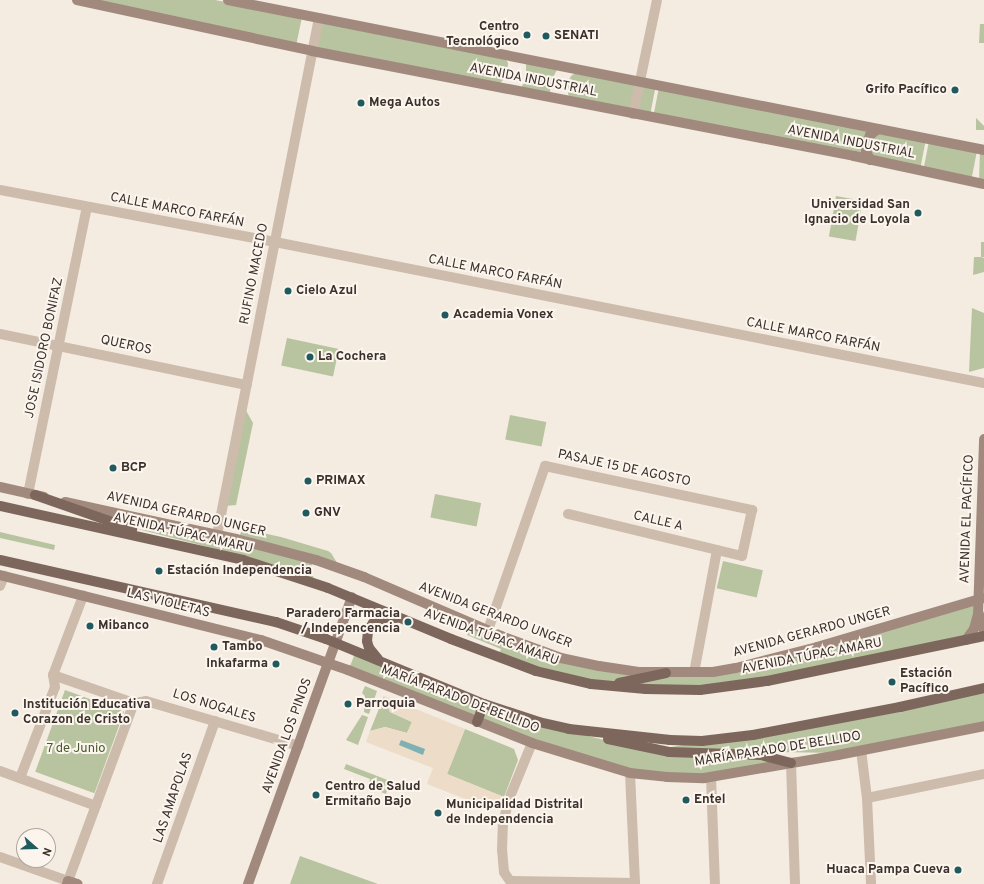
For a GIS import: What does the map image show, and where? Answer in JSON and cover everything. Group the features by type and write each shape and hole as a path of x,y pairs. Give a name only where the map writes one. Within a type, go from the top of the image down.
{"main road":[{"path":"32,495 175,545"},
{"name":"AVENIDA TÚPAC AMARU","path":"0,506 243,560 352,597 408,622 536,671 556,677 608,686 700,690 767,681 984,636"},
{"path":"0,560 276,622 336,644 484,704 539,722 669,752 760,755 791,763"},
{"path":"384,663 374,656 369,648 367,638 370,628 376,621 385,618 394,618 408,622"},
{"path":"608,686 666,673"},
{"path":"569,729 670,740 702,741 753,735 900,707 984,688"},
{"path":"477,722 484,704"}],"street":[{"name":"AVENIDA INDUSTRIAL","path":"77,0 312,51 854,156 984,184"},
{"name":"AVENIDA INDUSTRIAL","path":"228,0 984,150"},
{"path":"633,114 657,0"},
{"name":"RUFINO MACEDO","path":"217,535 319,18"},
{"path":"854,156 860,149 864,139 863,130 860,125"},
{"path":"870,160 866,151 866,146 870,134 878,129"},
{"name":"CALLE MARCO FARFÁN","path":"0,190 275,242 984,383"},
{"name":"JOSE ISIDORO BONIFAZ","path":"32,495 59,346 87,207"},
{"name":"QUEROS","path":"0,334 247,385"},
{"name":"AVENIDA EL PACÍFICO","path":"984,439 980,603 980,623 984,630"},
{"name":"PASAJE 15 DE AGOSTO","path":"488,630 545,466 752,510 742,556"},
{"name":"AVENIDA GERARDO UNGER","path":"0,487 217,535 332,565 488,630 561,658 576,662 639,672 713,672 773,659 980,603"},
{"name":"CALLE A","path":"568,514 742,556"},
{"path":"694,673 717,550"},
{"name":"LAS VIOLETAS","path":"1,579 83,596 261,640 329,663"},
{"path":"20,778 55,687 53,675 83,596"},
{"name":"AVENIDA LOS PINOS","path":"248,884 352,597"},
{"name":"AVENIDA EL PACÍFICO","path":"966,640 976,625 980,603"},
{"name":"MARÍA PARADO DE BELLIDO","path":"329,663 532,743 630,773 667,777 711,777 984,726"},
{"name":"LOS NOGALES","path":"53,675 134,703 146,701 299,746"},
{"path":"0,857 71,883 96,806 134,703"},
{"name":"LAS AMAPOLAS","path":"157,884 215,721"},
{"path":"532,743 510,799 503,824 502,850 504,872 512,883 635,884 630,773"},
{"path":"861,750 867,798 871,884"},
{"path":"791,763 795,884"},
{"path":"0,771 96,806"},
{"path":"867,798 984,774"},
{"path":"711,777 715,884"}],"green space":[{"path":"89,0 215,0 302,17 296,46"},
{"path":"321,20 504,56 508,63 507,76 497,86 315,50"},
{"path":"980,24 984,24 984,43 979,43"},
{"path":"526,61 558,68 552,79 550,91 552,97 520,90 526,78"},
{"path":"577,72 638,83 632,112 571,100 568,94 568,82 571,76"},
{"path":"640,83 656,86 650,116 634,113"},
{"path":"659,87 926,139 920,169 653,117"},
{"path":"976,118 984,126 984,130 976,130"},
{"path":"929,141 977,150 972,179 923,169"},
{"path":"980,150 984,151 984,183 979,182"},
{"path":"836,196 863,201 855,241 829,236"},
{"path":"981,242 984,242 984,257 981,257"},
{"path":"974,257 984,258 984,272 973,275"},
{"path":"972,308 984,313 984,368 969,372"},
{"name":"La Cochera","path":"287,338 339,349 333,376 281,365"},
{"path":"244,407 253,423 236,505 224,506"},
{"path":"510,415 546,422 542,447 505,440"},
{"path":"435,494 481,503 477,527 430,518"},
{"path":"138,529 216,537 313,561 311,567 314,580 243,556"},
{"path":"243,529 281,537 328,551 331,553 339,566 238,538"},
{"path":"0,532 55,545 54,550 0,538"},
{"path":"723,561 763,570 757,598 717,588"},
{"path":"976,602 976,619 965,638 700,689 622,685 666,675 713,673"},
{"path":"471,626 561,660 637,674 607,685 554,675 498,656 501,649 467,635"},
{"path":"355,653 473,701 477,707 476,713 473,716 349,669"},
{"path":"365,686 377,691 369,714 364,712 365,696 362,693"},
{"name":"7 de Junio","path":"65,690 124,712 94,793 35,772"},
{"path":"984,690 984,723 837,753 712,751 666,748"},
{"path":"384,696 390,712 412,722 407,733 385,727 370,731"},
{"path":"490,708 539,724 633,747 710,756 810,758 710,776 630,771 482,721 486,710"},
{"path":"362,715 368,717 358,745 346,740"},
{"path":"465,729 514,749 518,760 504,797 447,774"},
{"path":"346,764 390,781 386,794 368,787 370,779 344,769"},
{"path":"300,856 378,884 290,884"}],"shaded area":[{"path":"384,696 465,729 447,774 504,797 501,804 485,798 481,805 427,784 433,768 366,742 370,731 385,727 407,733 412,722 390,712"}],"water":[{"path":"401,740 425,749 423,755 399,745"}],"place":[{"name":"Centro Tecnológico","path":"527,35"},
{"name":"SENATI","path":"546,36"},
{"name":"Grifo Pacífico","path":"955,90"},
{"name":"Mega Autos","path":"361,103"},
{"name":"Universidad San Ignacio de Loyola","path":"918,213"},
{"name":"Cielo Azul","path":"288,291"},
{"name":"Academia Vonex","path":"445,315"},
{"name":"La Cochera","path":"310,357"},
{"name":"BCP","path":"113,468"},
{"name":"PRIMAX","path":"308,481"},
{"name":"GNV","path":"306,513"},
{"name":"Estación Independencia","path":"159,571"},
{"name":"Paradero Farmacia / Indepencencia","path":"408,622"},
{"name":"Mibanco","path":"90,626"},
{"name":"Tambo","path":"214,647"},
{"name":"Inkafarma","path":"276,664"},
{"name":"Estación Pacífico","path":"892,682"},
{"name":"Parroquia","path":"348,704"},
{"name":"Institución Educativa Corazon de Cristo","path":"15,713"},
{"name":"Centro de Salud Ermitaño Bajo","path":"316,795"},
{"name":"Entel","path":"686,800"},
{"name":"Municipalidad Distrital de Independencia","path":"438,813"},
{"name":"Huaca Pampa Cueva","path":"958,870"}]}
